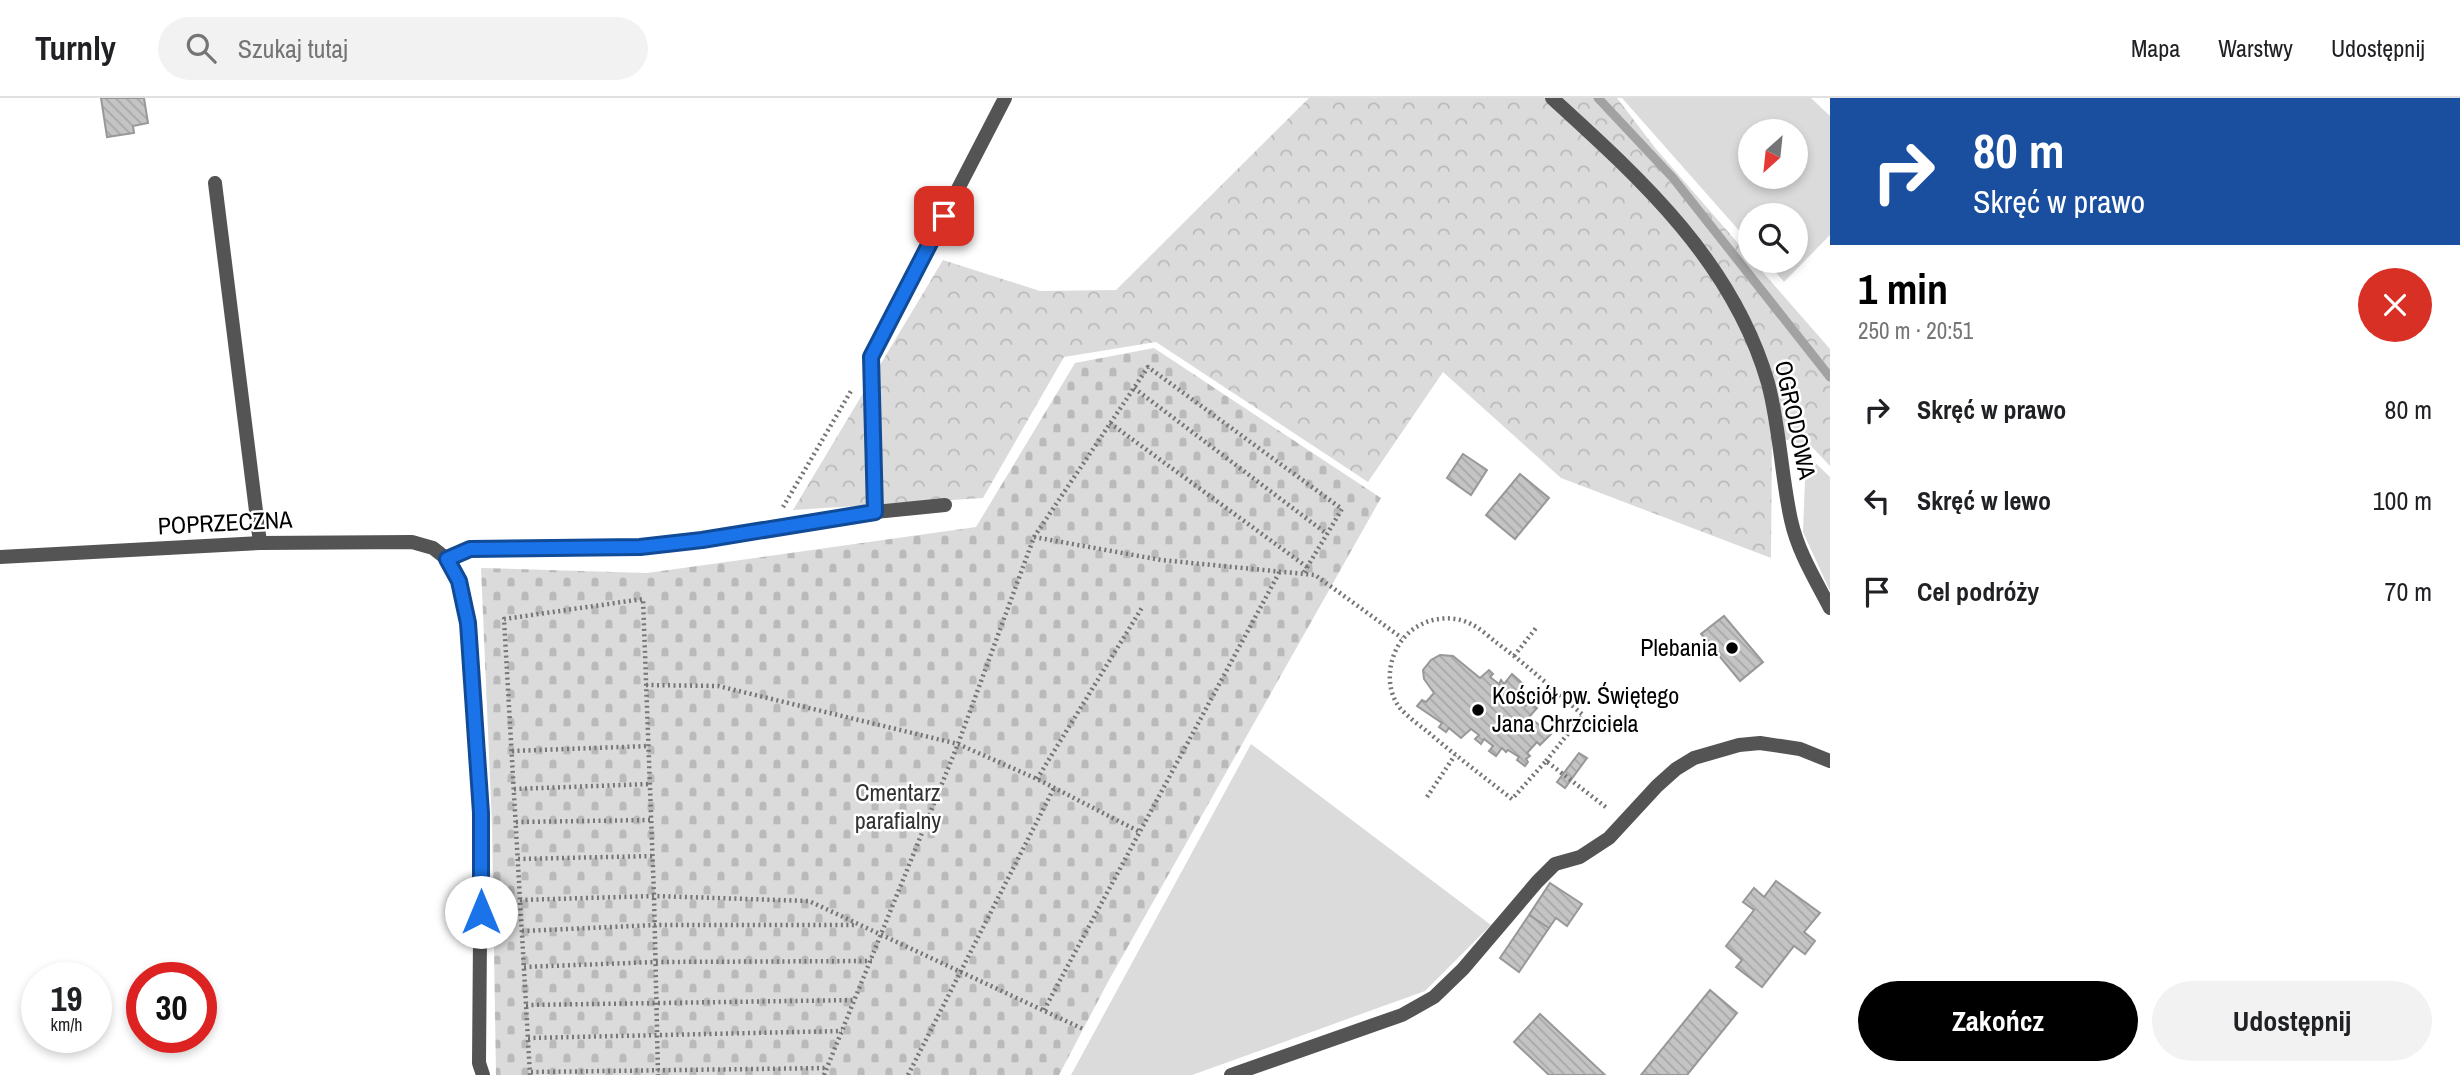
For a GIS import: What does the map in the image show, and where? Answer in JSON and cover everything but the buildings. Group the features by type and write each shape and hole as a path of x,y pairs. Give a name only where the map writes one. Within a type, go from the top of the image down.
{"street":[{"path":"875,512 871,357 1005,98"},
{"name":"OGRODOWA","path":"1552,98 1668,210 1712,265 1735,304 1755,344 1768,385 1778,431 1791,521 1803,558 1830,608"},
{"path":"215,183 260,543"},
{"path":"483,1075 479,1063 481,813 468,623 459,581 447,559 470,549 640,547 702,540 775,526 875,512 945,505"},
{"name":"POPRZECZNA","path":"0,557 260,543 412,542 433,548 447,559"},
{"path":"1231,1075 1402,1015 1434,997 1463,969 1555,864 1580,857 1594,849 1676,769 1694,758 1739,744 1780,744 1830,761"}],"path":[{"path":"775,526 871,357"},
{"path":"824,1075 883,935 958,744 1034,537 1148,367 1342,509 1303,573"},
{"path":"1134,388 1327,534"},
{"path":"1110,423 1307,567"},
{"path":"1034,537 1161,560 1315,575 1402,638"},
{"path":"1044,1010 1280,571"},
{"path":"657,1075 657,1068 657,1036 656,1001 656,962 652,820 643,598 504,619 530,1073 657,1068 827,1068"},
{"path":"1037,779 1143,606"},
{"path":"1451,618 1471,624 1514,656 1583,715 1512,799 1401,709 1392,695 1389,676 1391,660 1402,638 1416,627 1432,620 1451,618"},
{"path":"1514,656 1536,628"},
{"path":"646,685 718,686 958,744 1037,779 1140,832"},
{"path":"512,751 649,746"},
{"path":"1427,797 1455,755"},
{"path":"1546,761 1624,822"},
{"path":"514,789 650,783"},
{"path":"908,1075 1054,788"},
{"path":"516,822 652,820"},
{"path":"518,859 653,856"},
{"path":"520,900 654,896 809,901 1083,1029"},
{"path":"522,931 655,925 860,925"},
{"path":"524,967 656,962 872,961"},
{"path":"526,1005 856,1000"},
{"path":"528,1038 842,1031"}],"green space":[{"path":"1309,98 1617,98 1656,149 1738,243 1738,273 1764,273 1830,349 1830,466 1813,448 1772,435 1771,558 1561,478 1443,372 1368,482 1156,342 1064,357 983,498 793,510 943,260 1040,291 1116,290"},
{"path":"1622,98 1811,98 1830,116 1830,235 1808,257 1808,203 1738,203 1738,229"},
{"path":"1776,273 1793,273 1784,282"},
{"name":"Cmentarz parafialny","path":"1154,348 1381,498 1109,980 1059,1075 496,1075 492,825 481,568 647,573 976,527 1075,363"},
{"path":"1806,454 1830,477 1830,591 1803,532"},
{"path":"1251,744 1491,925 1425,991 1192,1075 1071,1075"}],"waterway":[{"path":"1598,98 1673,178 1830,377"}],"place":[{"name":"Plebania","path":"1732,648"},
{"name":"Kościół pw. Świętego Jana Chrzciciela","path":"1478,710"}],"route":[{"path":"481,912 481,813 468,623 459,581 447,559 470,549 640,547 702,540 775,526 875,512 871,357 944,216"}]}
